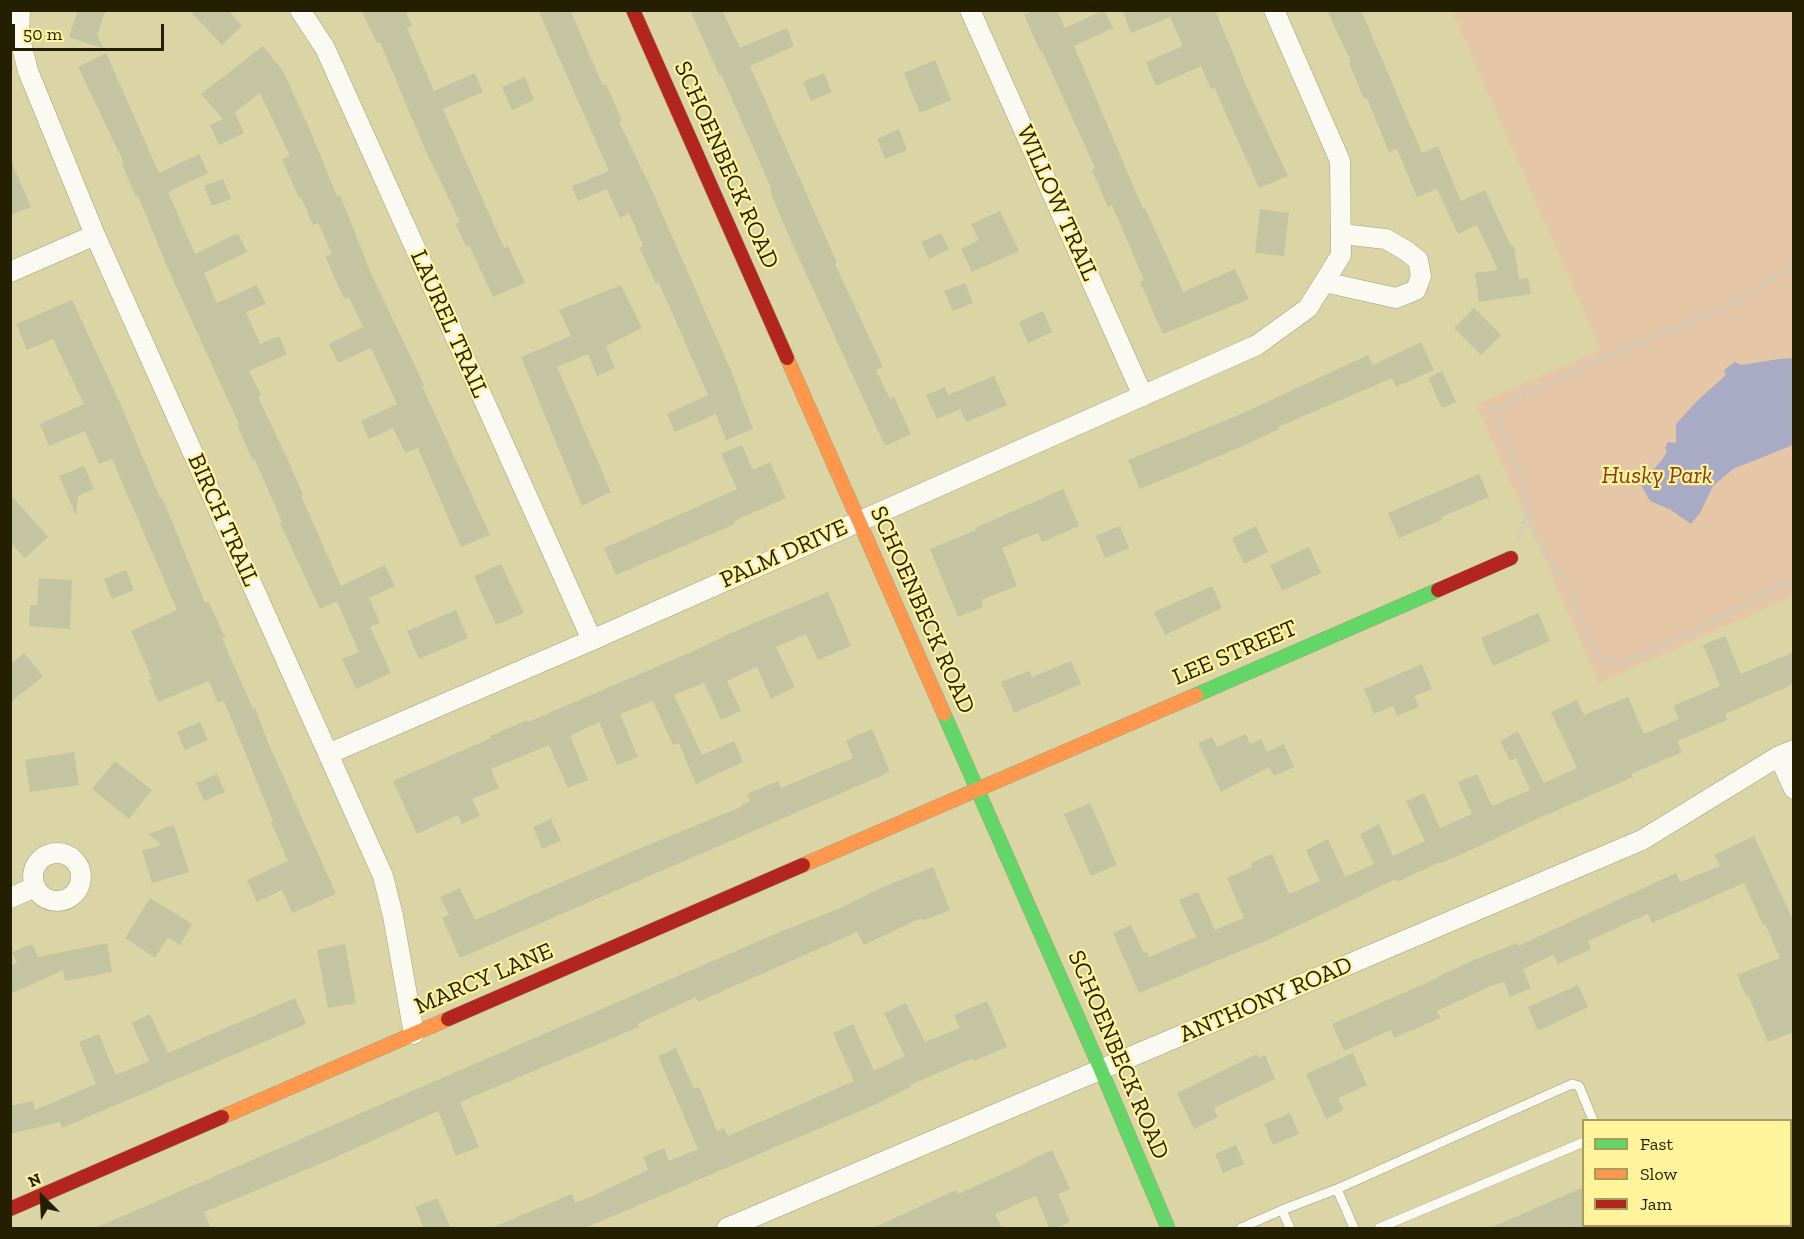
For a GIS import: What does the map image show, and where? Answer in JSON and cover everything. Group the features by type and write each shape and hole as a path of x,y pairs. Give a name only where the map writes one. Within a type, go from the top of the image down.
{"street":[{"name":"BIRCH TRAIL","path":"20,10 19,35 28,71 95,235 383,876 393,916 414,1034"},
{"name":"LAUREL TRAIL","path":"300,10 325,48 592,640"},
{"name":"SCHOENBECK ROAD","path":"633,10 1101,1070 1168,1228"},
{"name":"WILLOW TRAIL","path":"970,10 1143,396"},
{"path":"1274,10 1340,161 1341,234 1386,239 1418,260 1421,276 1416,290 1396,298 1324,282"},
{"name":"PALM DRIVE","path":"328,754 592,640 1257,345 1308,308 1341,255 1341,234"},
{"path":"10,272 95,235"},
{"name":"LEE STREET","path":"976,790 1511,558"},
{"path":"1786,753 1794,789"},
{"name":"ANTHONY ROAD","path":"728,1228 1642,840 1786,753"},
{"name":"MARCY LANE","path":"10,1209 976,790"},
{"path":"10,898 35,887"}],"lane":[{"path":"1241,1228 1336,1189 1572,1084 1579,1086 1593,1119"},
{"path":"1379,1228 1582,1143"},
{"path":"1336,1189 1354,1228"},
{"path":"1282,1210 1290,1228"}],"path":[{"path":"1511,558 1529,507 1524,485 1506,444 1496,409 1622,350 1739,301 1794,265"},
{"path":"1526,515 1545,554 1565,578 1576,602 1589,643 1602,658 1619,665 1703,627 1774,588 1794,581"}],"green space":[{"name":"Husky Park","path":"1452,11 1793,11 1793,596 1599,683 1476,404 1601,350"}],"water":[{"path":"1793,358 1793,445 1733,469 1713,486 1700,513 1691,524 1671,510 1650,501 1639,478 1653,470 1662,460 1667,451 1665,448 1668,442 1676,443 1676,424 1726,375 1724,370 1735,362 1741,365"}],"building":[{"path":"78,10 106,10 97,35 104,49 69,37"},
{"path":"189,10 228,10 242,26 222,45"},
{"path":"361,10 405,10 412,26 407,28 434,91 475,73 483,92 443,109 504,248 508,246 525,283 493,297 469,245 466,247 456,224 460,222 424,147 380,42 377,43"},
{"path":"538,10 570,10 603,86 606,84 622,121 619,122 649,184 732,373 753,429 726,440 716,414 675,432 667,414 708,395 659,283 656,284 640,248 643,246 629,213 620,218 607,189 578,201 572,186 609,171"},
{"path":"690,10 722,10 740,48 787,28 794,46 750,66 837,263 835,264 883,367 876,370 890,399 894,397 911,434 885,446 791,241 770,191 772,190 721,74 719,75"},
{"path":"1034,10 1057,10 1065,28 1104,10 1113,28 1074,46 1143,209 1145,208 1183,292 1235,269 1249,299 1163,334 1140,282 1144,280 1112,205 1108,207 1092,170 1095,168 1024,15"},
{"path":"1122,10 1215,10 1248,90 1288,176 1259,188 1214,87 1211,89 1201,66 1156,86 1146,62 1183,46 1170,17 1131,33"},
{"path":"1327,10 1361,10 1422,153 1438,146 1461,201 1485,190 1511,246 1514,246 1519,279 1528,278 1531,294 1479,302 1475,273 1498,270 1477,225 1458,234 1437,189 1417,197 1397,149 1389,152"},
{"path":"263,46 283,71 337,196 340,195 370,271 424,385 422,386 490,535 461,547 418,448 405,453 393,428 369,439 361,421 397,404 371,348 338,363 329,344 363,327 349,297 344,299 325,256 332,254 318,223 313,225 301,197 299,198 282,159 290,156 260,93 230,116 235,113 244,133 219,145 210,125 223,119 201,94"},
{"path":"106,53 159,173 199,154 208,173 168,192 195,254 238,233 247,252 204,273 217,303 257,285 266,304 246,312 260,344 279,336 287,354 249,371 261,395 258,397 286,456 341,586 385,565 395,586 369,598 380,623 370,627 391,673 356,689 342,659 359,652 337,601 320,609 280,523 282,522 237,425 239,424 169,271 138,196 136,197 122,164 124,163 78,67"},
{"path":"935,60 951,100 920,113 904,73"},
{"path":"824,73 832,92 811,101 803,82"},
{"path":"525,77 534,100 512,110 502,87"},
{"path":"899,129 907,150 885,159 877,139"},
{"path":"10,159 31,207 10,215"},
{"path":"223,179 231,199 212,206 204,186"},
{"path":"1260,209 1289,213 1284,256 1255,253"},
{"path":"1000,211 1019,251 972,272 961,249 979,240 971,224"},
{"path":"941,233 949,249 929,259 921,242"},
{"path":"965,283 973,303 953,311 944,291"},
{"path":"621,285 642,328 606,346 615,368 597,376 588,354 557,367 611,492 582,506 521,357 571,336 559,310"},
{"path":"72,300 120,403 160,498 162,497 205,603 208,601 225,637 222,638 336,894 292,913 282,890 257,902 247,880 288,861 224,701 218,703 209,681 158,702 149,680 152,679 131,631 177,610 112,459 99,464 85,431 49,446 40,424 84,404 53,339 27,350 16,324"},
{"path":"1474,308 1501,335 1481,355 1454,328"},
{"path":"1043,311 1052,332 1028,343 1019,322"},
{"path":"1421,342 1434,370 1396,387 1392,378 1278,427 1279,429 1241,447 1140,489 1128,460 1241,414 1368,355 1373,365"},
{"path":"1442,371 1456,402 1442,408 1428,378"},
{"path":"994,376 1007,405 966,422 960,409 937,419 926,395 945,387 948,395"},
{"path":"742,445 753,470 770,462 786,498 734,521 735,524 616,575 604,548 737,489 721,454"},
{"path":"84,466 94,489 78,496 76,516 59,476"},
{"path":"1479,474 1489,497 1399,538 1388,513"},
{"path":"1063,489 1079,526 1042,542 1038,533 1002,548 1017,586 981,600 983,607 958,617 930,549"},
{"path":"10,494 48,537 25,558 10,542"},
{"path":"1120,526 1129,548 1105,558 1096,536"},
{"path":"1256,526 1268,552 1244,564 1232,538"},
{"path":"1309,547 1321,573 1282,591 1270,565"},
{"path":"501,564 524,613 496,625 474,576"},
{"path":"126,570 134,590 112,599 104,579"},
{"path":"39,578 72,580 70,629 29,626 30,605 37,605"},
{"path":"1212,586 1222,608 1165,635 1154,612"},
{"path":"828,592 851,646 818,660 806,634 776,647 795,687 771,699 757,667 727,681 741,711 721,720 704,683 674,695 702,755 734,741 743,762 696,784 679,743 673,745 653,701 620,714 638,757 617,765 599,722 570,736 588,780 568,788 549,745 491,769 499,788 472,799 480,816 462,824 458,815 417,834 393,781 491,738 490,736 527,720 528,722"},
{"path":"456,610 468,638 419,659 407,631"},
{"path":"1538,613 1550,641 1493,666 1481,638"},
{"path":"1725,636 1741,674 1794,652 1794,684 1725,714 1727,720 1677,741 1682,752 1631,774 1633,777 1397,882 1396,879 1270,939 1139,993 1113,933 1131,925 1144,953 1147,952 1149,957 1196,937 1179,900 1198,892 1215,930 1244,918 1227,878 1252,867 1251,863 1272,854 1289,894 1320,881 1306,850 1328,839 1345,877 1374,864 1360,834 1379,824 1393,856 1425,841 1406,801 1424,793 1440,828 1472,814 1458,782 1477,774 1492,806 1530,790 1516,758 1510,761 1500,741 1518,731 1544,783 1577,768 1551,712 1577,700 1584,715 1628,697 1644,734 1679,719 1673,706 1720,686 1703,645"},
{"path":"24,653 43,676 10,703 10,665"},
{"path":"1071,661 1081,684 1014,713 1001,682 1029,671 1032,677"},
{"path":"1422,664 1432,689 1414,696 1419,707 1397,716 1393,706 1374,714 1364,689"},
{"path":"200,722 208,740 185,750 177,732"},
{"path":"872,729 890,772 460,958 442,918 449,915 440,897 460,888 475,920 741,807 750,801 747,794 778,781 781,788 853,758 846,740"},
{"path":"1246,734 1250,744 1261,739 1267,752 1284,744 1294,767 1274,776 1269,767 1221,792 1198,743 1212,737 1217,747"},
{"path":"74,752 79,785 30,792 25,760"},
{"path":"115,761 152,790 129,819 92,789"},
{"path":"217,774 225,792 204,801 196,783"},
{"path":"1090,803 1117,865 1091,876 1064,814"},
{"path":"551,819 561,841 542,849 533,827"},
{"path":"174,825 189,872 152,883 142,851 162,845 148,834"},
{"path":"1754,836 1794,922 1794,1032 1768,1042 1737,975 1780,958 1744,883 1652,923 1648,914 1588,941 1591,949 1558,964 1553,955 1523,969 1531,988 1510,997 1504,982 1493,985 1437,1011 1440,1018 1394,1038 1391,1030 1344,1051 1332,1024 1474,960 1517,943 1518,946 1676,873 1680,882 1720,866 1714,855"},
{"path":"933,867 950,910 922,921 921,918 864,945 857,932 698,1002 696,997 637,1024 639,1027 460,1102 479,1147 456,1156 438,1111 334,1158 204,1212 211,1228 95,1228 782,931 836,910 885,886"},
{"path":"150,898 192,924 180,945 168,937 155,958 125,938"},
{"path":"107,943 112,972 65,981 63,970 10,994 10,966 17,963 12,952 32,944 38,957"},
{"path":"345,944 356,1003 328,1008 317,950"},
{"path":"1578,985 1588,1007 1538,1031 1528,1007"},
{"path":"295,998 306,1024 62,1128 60,1122 10,1134 10,1106 33,1101 35,1110 96,1084 79,1042 99,1034 116,1075 149,1061 132,1023 150,1014 168,1053"},
{"path":"987,1001 1007,1047 974,1061 973,1058 910,1085 911,1087 872,1106 585,1228 491,1228 572,1194 575,1203 588,1198 648,1170 643,1157 664,1148 669,1161 698,1149 658,1056 676,1048 694,1089 699,1087 717,1131 724,1128 728,1136 854,1081 833,1033 853,1024 874,1071 905,1056 884,1013 906,1003 925,1042 960,1028 954,1015"},
{"path":"1353,1053 1367,1085 1338,1098 1344,1110 1326,1119 1306,1074"},
{"path":"1257,1054 1258,1058 1265,1055 1275,1079 1214,1108 1218,1117 1194,1129 1177,1093"},
{"path":"1290,1113 1299,1134 1273,1145 1264,1124"},
{"path":"1236,1145 1244,1164 1223,1173 1215,1154"},
{"path":"1052,1150 1070,1189 1058,1194 1070,1222 1049,1228 1036,1196 995,1214 1002,1228 873,1228 956,1190 958,1194"},
{"path":"1582,1188 1582,1227 1584,1228 1490,1228"},
{"path":"437,1198 451,1228 424,1228 415,1207"}],"traffic: fast":[{"path":"1196,695 1438,590"},
{"path":"944,714 1168,1228"}],"traffic: slow":[{"path":"787,358 944,714"},
{"path":"803,865 1196,695"},
{"path":"222,1117 448,1019"}],"traffic: jam":[{"path":"633,10 787,358"},
{"path":"1438,590 1511,558"},
{"path":"448,1019 803,865"},
{"path":"10,1209 222,1117"}]}
